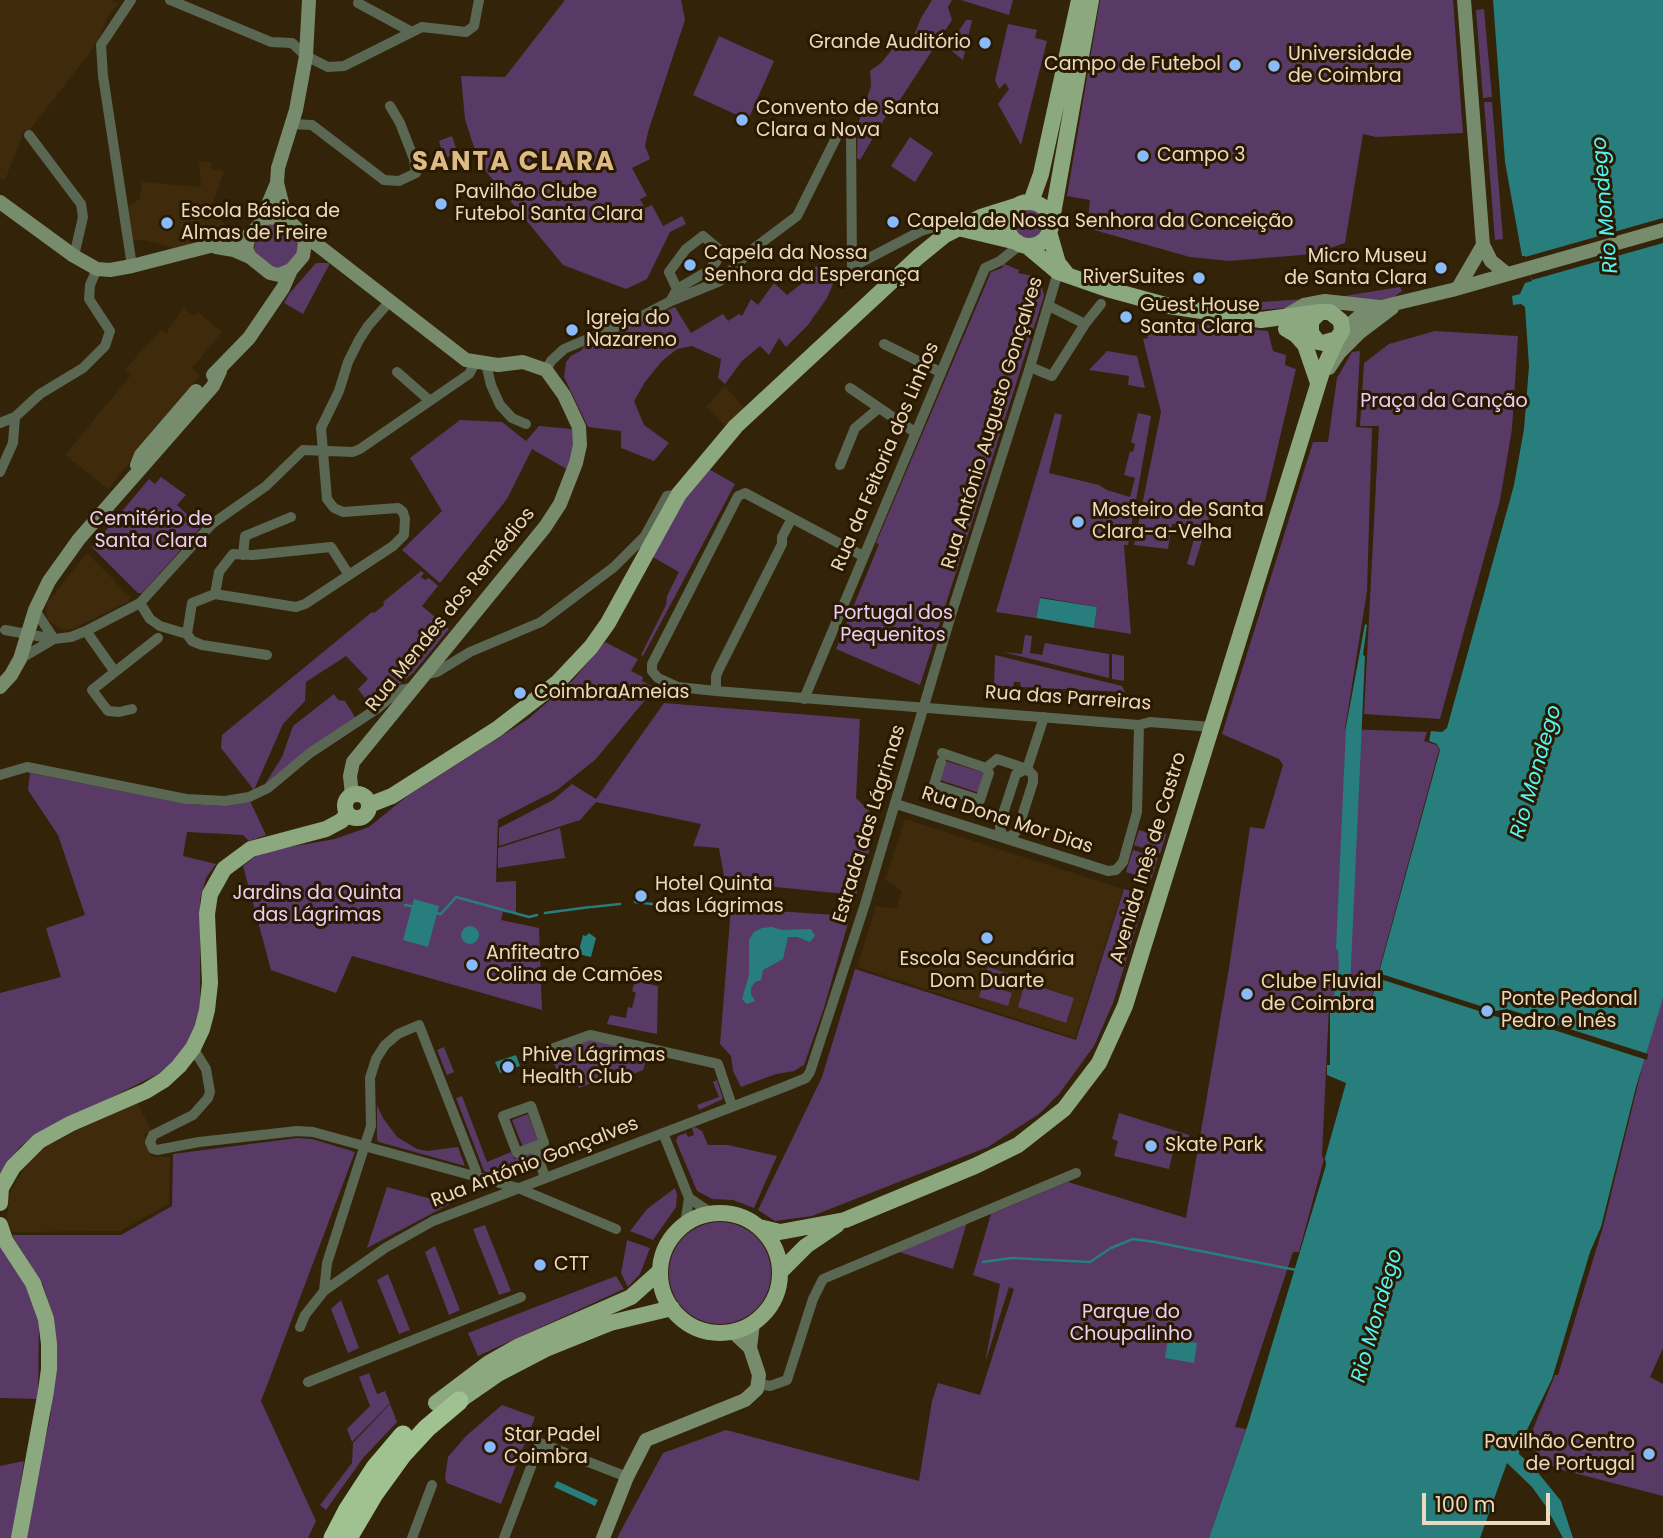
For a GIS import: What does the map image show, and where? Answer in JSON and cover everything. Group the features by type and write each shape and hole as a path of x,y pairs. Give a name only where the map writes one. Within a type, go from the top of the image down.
{"highway":[{"path":"348,1538 374,1494 403,1454 426,1428 459,1401"},
{"path":"363,1538 396,1484 459,1401"},
{"path":"319,1538 337,1505 367,1462 436,1403"},
{"path":"333,1538 375,1468 407,1429"}],"main road":[{"path":"1079,0 1041,174 1024,204 1011,211 1008,231 1021,244 1063,273 1107,289 1169,306 1261,320 1284,328 1296,335 1305,345 1320,378"},
{"path":"952,232 1021,244 1040,243 1050,229 1091,0"},
{"path":"369,805 392,796 496,729 558,682 591,647 608,623 678,494 741,421 952,232 981,217 1024,204 1043,207 1047,212 1058,263 1063,273"},
{"path":"1261,320 1328,313 1341,321 1340,335 1329,343 1282,318"},
{"path":"1315,337 1311,321 1328,313"},
{"name":"Avenida Inês de Castro","path":"780,1272 806,1246 845,1220 975,1166 1018,1145 1064,1109 1099,1063 1125,1006 1320,378 1340,335"},
{"name":"Avenida Inês de Castro","path":"1315,337 1320,378"},
{"path":"352,795 363,796 369,805 368,811 355,818 348,814 346,803 352,795"},
{"path":"0,1203 1,1188 13,1167 39,1141 70,1124 146,1091 164,1080 193,1048 202,1030 207,1010 210,983 207,914 210,894 220,874 236,858 251,849 326,829 348,814"},
{"path":"711,1213 745,1218 759,1227 774,1247 780,1272 776,1295 770,1306 753,1323 733,1332 720,1333 694,1327 671,1308 663,1291 661,1260 670,1240 685,1224 711,1213"},
{"name":"Avenida Inês de Castro","path":"759,1227 790,1231 845,1220"},
{"path":"2,1234 33,1283 46,1320 49,1344 46,1391 19,1538"},
{"path":"436,1403 468,1377 499,1357 631,1297 660,1272"},
{"path":"459,1401 498,1374 548,1348 610,1323 671,1308"}],"street":[{"path":"170,0 271,42 292,43 306,57 328,67 344,66 422,27 466,32 474,26 479,0"},
{"path":"286,219 277,183 278,168 292,124 306,57 309,0"},
{"path":"1464,0 1483,245 1491,261 1507,274"},
{"path":"127,1 101,45 101,52 132,266"},
{"path":"358,3 410,32"},
{"path":"292,124 312,125 384,180 399,181 416,173 414,159 390,106"},
{"path":"261,221 272,217 286,219 452,350 481,364 523,362 546,370 564,349 720,281 753,249 797,216 840,130 851,131 852,267 921,231 934,228 952,232"},
{"path":"29,135 81,204 83,218 74,256"},
{"path":"0,202 74,256 97,269 110,270 215,247 248,236 261,221 277,183"},
{"path":"1328,313 1362,314 1663,230"},
{"path":"0,687 20,659 35,610 49,581 79,539 131,478 145,466 205,381 220,371 249,338 283,288 291,270 303,256 305,243 302,233"},
{"path":"248,236 246,249 250,257"},
{"path":"671,301 677,289 708,271 716,262 720,251 703,236 686,249 669,272 677,289"},
{"name":"Rua da Feitoria dos Linhos","path":"804,699 985,268 1000,261 1021,244"},
{"path":"1458,288 1483,245"},
{"path":"215,247 234,250 250,257 270,274 279,275 291,270"},
{"path":"303,256 331,254"},
{"path":"0,423 15,417 40,394 83,368 105,346 110,331 89,299 90,285 97,269"},
{"name":"Rua António Augusto Gonçalves","path":"961,585 1049,306 1063,273"},
{"path":"270,274 273,300"},
{"path":"187,634 192,603 215,594 296,607 305,604 400,540 406,528 403,512 398,508 343,512 334,508 327,499 321,428 339,391 348,362 368,326 390,301"},
{"path":"1282,318 1304,305 1325,301 1381,307"},
{"path":"1030,367 1052,376 1101,304"},
{"path":"1320,378 1359,333 1398,304"},
{"path":"1049,306 1085,324"},
{"path":"1340,335 1362,314"},
{"path":"884,344 940,372"},
{"path":"20,659 49,641 86,631 140,603 212,524 266,486 303,450 353,452 360,449 481,364"},
{"path":"481,364 500,405 512,418 526,424"},
{"name":"Rua Mendes dos Remédios","path":"352,795 350,776 353,761 545,527 560,504 576,463 580,445 579,427 565,395 546,370"},
{"path":"397,372 429,400"},
{"path":"850,388 916,433"},
{"path":"840,466 855,428 879,408"},
{"path":"0,471 13,443 15,417"},
{"name":"Rua das Parreiras","path":"792,518 746,493 738,496 652,664 652,671 658,678 678,687 804,699 1139,725 1150,722 1211,727"},
{"path":"422,675 437,672 470,652 541,622 614,567 645,536 667,496 678,494"},
{"path":"215,594 219,572 238,554 245,536 291,517"},
{"path":"716,691 716,676 782,544 782,537 792,518 863,556"},
{"path":"238,554 331,547 349,575"},
{"name":"Estrada das Lágrimas","path":"810,1072 896,804 961,585"},
{"path":"140,603 150,619 160,626 187,634 192,641 268,656"},
{"path":"35,610 49,641"},
{"path":"3,628 49,641"},
{"path":"86,631 115,672"},
{"path":"132,709 108,711 92,690 158,638"},
{"path":"0,775 27,767 186,799 225,802 249,797 268,788 310,753 378,708 399,690 411,688"},
{"path":"986,768 997,759 1027,769 1033,775 1018,829 1013,835 1004,838 1000,823 1016,774 1027,769 1044,717"},
{"name":"Rua Dona Mor Dias","path":"896,804 1108,871 1116,870 1123,862 1137,812 1139,725"},
{"path":"942,758 986,768 989,773 981,800 934,785 942,758"},
{"path":"324,1291 327,1263 371,1126 370,1079 384,1045 398,1034 419,1025 476,1171"},
{"path":"554,1048 590,1034 718,1064 732,1106"},
{"path":"193,1048 206,1069 210,1092 205,1104 178,1124 153,1135 150,1142 153,1149 297,1130 313,1132 518,1188 616,1229"},
{"name":"Rua António Gonçalves","path":"300,1327 305,1315 324,1291 385,1248 433,1221 806,1078 810,1072"},
{"path":"531,1106 544,1143 534,1147 517,1153 503,1116 531,1106"},
{"path":"663,1133 688,1198 685,1224"},
{"path":"534,1147 545,1177"},
{"path":"759,1384 770,1386 787,1380 813,1298 823,1279 1076,1173"},
{"path":"688,1198 711,1213"},
{"path":"308,1382 521,1297"},
{"path":"603,1538 627,1477 646,1440 754,1393 759,1384 759,1375 750,1348 753,1323"},
{"path":"733,1332 750,1348"},
{"path":"504,1538 540,1443 627,1477"},
{"path":"412,1538 432,1485"}],"shaded area":[{"path":"0,0 110,0 119,3 108,16 98,42 29,131 25,129 5,180 0,179"},
{"name":"Escola Básica de Almas de Freire","path":"199,162 212,162 211,169 224,171 212,205 213,214 233,231 206,242 174,248 144,240 133,240 128,206 140,199 142,182 201,187"},
{"path":"184,308 193,316 198,312 222,332 192,368 200,375 108,489 65,455 131,375 125,369 161,330 166,333"},
{"path":"725,386 745,409 726,427 706,407"},
{"path":"87,553 130,597 129,601 73,629 61,630 48,620 47,603"},
{"name":"Escola Secundária Dom Duarte","path":"905,819 1123,889 1075,1038 857,967 876,906 896,909 902,891 885,880"},
{"path":"137,1103 152,1131 144,1134 151,1157 170,1157 169,1204 120,1231 11,1232 7,1218 10,1192 30,1157 43,1146"}],"green space":[{"path":"565,0 681,0 685,20 648,132 645,146 650,159 632,168 647,196 640,199 645,208 652,205 663,226 682,216 686,224 670,232 647,279 626,289 563,265 479,163 465,119 461,76 505,77"},
{"path":"932,0 952,0 948,7 952,20 898,103 895,101 860,160 857,158 858,124 871,86 870,71 881,63 895,46 912,40"},
{"path":"961,0 1013,0 1009,15"},
{"name":"Universidade de Coimbra","path":"1100,0 1453,0 1463,133 1376,137 1363,134 1345,243 1313,254 1229,261 1190,257 1087,228 1090,200 1067,196"},
{"path":"1484,9 1492,97 1483,98 1476,10"},
{"path":"966,20 972,20 963,60 953,52 951,43"},
{"path":"1008,24 1037,30 1035,38 1047,41 1021,145 998,104 1009,89 1005,83 999,89 995,80"},
{"path":"719,36 774,61 748,120 693,95"},
{"path":"1484,102 1492,102 1503,239 1495,240"},
{"path":"452,136 458,154 444,158 439,141"},
{"path":"910,137 933,153 915,182 891,166"},
{"path":"1029,209 1040,213 1044,224 1040,235 1029,239 1018,235 1014,224 1018,213"},
{"path":"276,223 298,238 299,242 298,252 282,269 273,267 254,249 256,240 268,225"},
{"path":"316,263 329,265 303,314 284,303"},
{"name":"Portugal dos Pequenitos","path":"1004,264 1019,270 1018,273 1033,276 1032,279 1042,286 1044,296 920,685 836,649 879,544 876,543 991,272 1002,268"},
{"path":"816,266 836,277 827,298 808,325 786,347 779,338 769,355 760,346 742,361 725,384 718,378 721,359 692,346 677,349 662,361 634,401 644,425 669,443 654,461 621,448 621,431 588,427 564,377 566,362 584,346 675,307 691,333 723,314 728,321 739,314 742,316 751,299 758,305 774,283 787,295 805,281"},
{"path":"1400,287 1402,291 1394,297 1380,300 1260,310 1260,302 1338,297"},
{"path":"1149,321 1191,331 1195,324 1268,331 1273,351 1286,355 1285,365 1296,369 1265,501 1253,510 1209,518 1194,566 1187,564 1198,525 1172,524 1168,549 1134,545 1161,412 1143,339 1148,338 1144,323"},
{"name":"Praça da Canção","path":"1435,331 1518,336 1512,429 1500,500 1440,719 1364,714 1379,426 1360,426 1364,363 1389,344"},
{"path":"1107,351 1137,356 1145,388 1128,385 1129,376 1089,370"},
{"name":"Parque do Choupalinho","path":"1360,351 1356,427 1372,428 1367,591 1345,729 1427,732 1424,741 1437,745 1439,750 1369,1007 1329,1006 1324,1159 1299,1252 1293,1252 1235,1427 1246,1429 1209,1538 617,1538 663,1453 726,1430 919,1481 932,1401 938,1383 980,1395 1014,1289 1009,1287 985,1363 1000,1284 973,1275 991,1214 1068,1182 1186,1218 1250,827 1264,829 1283,765 1279,759 1222,734 1313,442 1328,442 1337,378 1352,352"},
{"path":"1055,413 1062,415 1049,473 1099,485 1130,497 1135,478 1124,475 1130,451 1133,452 1135,444 1131,442 1138,413 1151,416 1128,545 1124,545 1131,634 1094,628 1097,607 1040,597 1036,618 996,612"},
{"path":"460,420 502,422 526,441 539,426 573,429 574,445 568,470 532,449 507,499 440,583 402,550 442,511 410,458"},
{"path":"707,468 735,484 643,656 641,655 679,572 651,556 684,498"},
{"name":"Cemitério de Santa Clara","path":"161,477 186,495 177,505 201,527 142,593 138,593 92,547 149,479 155,484"},
{"path":"421,571 424,573 421,577 425,580 429,578 438,586 422,606 449,629 413,673 372,707 358,689 368,679 346,656 306,682 305,701 283,724 254,790 221,748 222,735 384,605 383,602"},
{"path":"1025,635 1032,636 1030,653 1042,655 1045,643 1109,654 1109,678 1003,652 1022,654"},
{"name":"Jardins da Quinta das Lágrimas","path":"605,642 638,659 631,671 643,677 642,681 660,690 646,699 595,760 557,790 498,820 496,882 516,881 516,914 503,912 501,920 539,928 542,1010 352,956 336,993 271,970 243,866 261,852 335,839 369,827 406,797 528,719 573,680"},
{"path":"1112,654 1124,656 1124,681 1112,679"},
{"path":"995,655 1122,686 1125,692 1021,687 1020,682 1014,682 1013,687 994,686"},
{"path":"334,694 338,700 345,701 355,717 265,784 282,757 293,726"},
{"path":"664,703 860,719 856,798 878,820 856,895 725,882 719,848 693,846 701,824 596,802 580,820 499,846 499,828 553,800 572,784 596,799"},
{"path":"946,761 985,773 979,793 940,780"},
{"path":"30,773 186,804 226,806 250,801 266,835 249,841 243,835 187,832 183,856 216,864 206,878 200,900 200,1007 186,1044 173,1061 158,1074 34,1136 20,1147 0,1173 0,993 61,977 46,928 85,915 58,835 28,790"},
{"path":"1160,823 1166,835 1160,854 1134,845 1139,830 1155,835"},
{"path":"560,828 565,858 498,868 498,848"},
{"path":"1133,850 1158,858 1151,880 1126,872"},
{"path":"1124,889 1146,896 1113,1003 1094,1046 1059,1094 1039,1114 988,1147 812,1216 775,1221 758,1210 822,1077 855,969 1076,1040"},
{"path":"731,908 850,916 824,1008 804,1065 794,1071 776,1074 741,1087 733,1071 731,1056 720,1044"},
{"path":"988,967 1018,977 1013,990 984,981"},
{"path":"635,981 658,986 657,1034 607,1024 610,1015 626,1018 628,1007 632,1008 636,993 632,991"},
{"path":"1025,982 1074,998 1066,1023 1018,1007"},
{"path":"983,984 1012,993 1008,1006 979,997"},
{"path":"1663,998 1663,1348 1650,1377 1663,1384 1663,1496 1555,1468 1527,1444 1555,1375 1558,1375 1603,1227 1649,1039"},
{"path":"591,1039 642,1051 647,1058 643,1070 623,1078 620,1072 579,1088 576,1082 564,1086 554,1064 565,1060 561,1049"},
{"path":"444,1047 454,1072 447,1075 437,1050"},
{"path":"717,1080 723,1099 699,1110 697,1105 719,1097 713,1082"},
{"path":"462,1096 487,1162 511,1152 514,1159 532,1152 534,1156 489,1173 484,1171 456,1098"},
{"path":"377,1105 397,1137 417,1149 427,1151 458,1147 465,1166 379,1142"},
{"name":"Skate Park","path":"1119,1113 1189,1135 1184,1154 1173,1152 1169,1169 1114,1156 1118,1141 1112,1139"},
{"path":"528,1114 538,1141 523,1147 512,1120"},
{"path":"692,1128 702,1131 708,1145 728,1145 777,1156 754,1208 733,1200 712,1199 697,1191 676,1141 678,1136 686,1133 688,1137 694,1135"},
{"path":"297,1138 312,1139 355,1152 261,1401 316,1521 308,1538 27,1538 50,1419 55,1371 54,1320 43,1285 12,1235 121,1235 172,1206 173,1154"},
{"path":"387,1187 450,1204 367,1248"},
{"path":"675,1188 676,1207 653,1240 630,1231 647,1209"},
{"path":"720,1222 749,1230 763,1244 771,1273 763,1302 749,1316 720,1324 691,1316 677,1302 669,1273 677,1244 691,1230"},
{"path":"967,1222 953,1269 899,1252"},
{"path":"485,1225 511,1291 499,1295 473,1229"},
{"path":"627,1240 650,1248 640,1274 628,1287 621,1273"},
{"path":"0,1245 29,1291 39,1322 38,1399 0,1398"},
{"path":"435,1246 460,1310 449,1315 425,1252"},
{"path":"388,1274 410,1330 399,1334 377,1280"},
{"path":"616,1276 624,1289 478,1356 468,1333"},
{"path":"341,1300 359,1348 348,1353 331,1309"},
{"path":"369,1373 377,1394 385,1391 390,1403 352,1442 347,1429 370,1406 359,1377"},
{"path":"390,1404 397,1422 363,1458 326,1510 320,1505 352,1463 353,1443"},
{"name":"Star Padel Coimbra","path":"502,1405 535,1417 501,1504 447,1483 445,1478 448,1457 466,1436"},
{"path":"24,1461 12,1538 0,1538 0,1466"}],"water":[{"name":"Rio Mondego","path":"1493,0 1663,0 1663,998 1636,1087 1601,1227 1590,1252 1552,1379 1520,1444 1519,1454 1561,1501 1573,1538 1563,1538 1532,1487 1507,1463 1480,1538 1209,1538 1249,1421 1326,1165 1325,1158 1346,1083 1327,1075 1327,1065 1330,1065 1330,1007 1334,1006 1335,971 1339,970 1336,949 1346,727 1365,624 1349,1009 1369,1009 1440,750 1437,744 1429,741 1431,731 1442,732 1447,728 1514,485 1524,429 1529,366 1525,307 1521,304 1513,305 1512,296 1520,294 1525,283 1532,281 1525,256 1522,256 1505,162"},
{"path":"1040,598 1097,607 1094,628 1036,618"},
{"path":"414,899 439,906 428,947 403,940"},
{"path":"470,926 476,929 479,935 476,941 470,944 464,941 461,935 464,929"},
{"path":"772,927 782,930 811,929 815,936 810,942 788,937 783,959 763,970 761,980 755,982 751,988 755,1001 747,1004 742,999 749,975 749,940 754,932"},
{"path":"589,933 596,938 591,957 578,954 583,935"},
{"path":"516,1055 520,1066 500,1073 495,1062"},
{"path":"1168,1338 1197,1343 1194,1363 1165,1358"},
{"path":"557,1481 598,1500 595,1506 554,1487"}],"pier":[{"path":"1663,218 1663,243 1532,280 1525,257"},
{"name":"Ponte Pedonal Pedro e Inês","path":"1375,972 1496,1011 1507,1009 1648,1054 1647,1060 1526,1021 1513,1022 1374,977"}],"waterway":[{"path":"436,913 441,914 456,897 529,917 537,915"},
{"path":"635,902 652,904"},
{"path":"592,907 620,904"},
{"path":"405,905 416,907"},
{"path":"545,913 590,907"},
{"path":"983,1262 1012,1258 1090,1262 1111,1248 1133,1239 1296,1270"}],"place":[{"name":"Grande Auditório","path":"985,43"},
{"name":"Campo de Futebol","path":"1235,65"},
{"name":"Universidade de Coimbra","path":"1274,66"},
{"name":"Convento de Santa Clara a Nova","path":"742,120"},
{"name":"Campo 3","path":"1143,156"},
{"name":"Pavilhão Clube Futebol Santa Clara","path":"441,204"},
{"name":"Capela de Nossa Senhora da Conceição","path":"893,222"},
{"name":"Escola Básica de Almas de Freire","path":"167,223"},
{"name":"Capela da Nossa Senhora da Esperança","path":"690,265"},
{"name":"Micro Museu de Santa Clara","path":"1441,268"},
{"name":"RiverSuites","path":"1199,278"},
{"name":"Guest House Santa Clara","path":"1126,317"},
{"name":"Igreja do Nazareno","path":"572,330"},
{"name":"Mosteiro de Santa Clara-a-Velha","path":"1078,522"},
{"name":"CoimbraAmeias","path":"520,693"},
{"name":"Hotel Quinta das Lágrimas","path":"641,896"},
{"name":"Escola Secundária Dom Duarte","path":"987,938"},
{"name":"Anfiteatro Colina de Camões","path":"472,965"},
{"name":"Clube Fluvial de Coimbra","path":"1247,994"},
{"name":"Ponte Pedonal Pedro e Inês","path":"1487,1011"},
{"name":"Phive Lágrimas Health Club","path":"508,1067"},
{"name":"Skate Park","path":"1151,1146"},
{"name":"CTT","path":"540,1265"},
{"name":"Star Padel Coimbra","path":"490,1447"},
{"name":"Pavilhão Centro de Portugal","path":"1649,1454"}],"district":[{"name":"SANTA CLARA","path":"514,163"}]}
